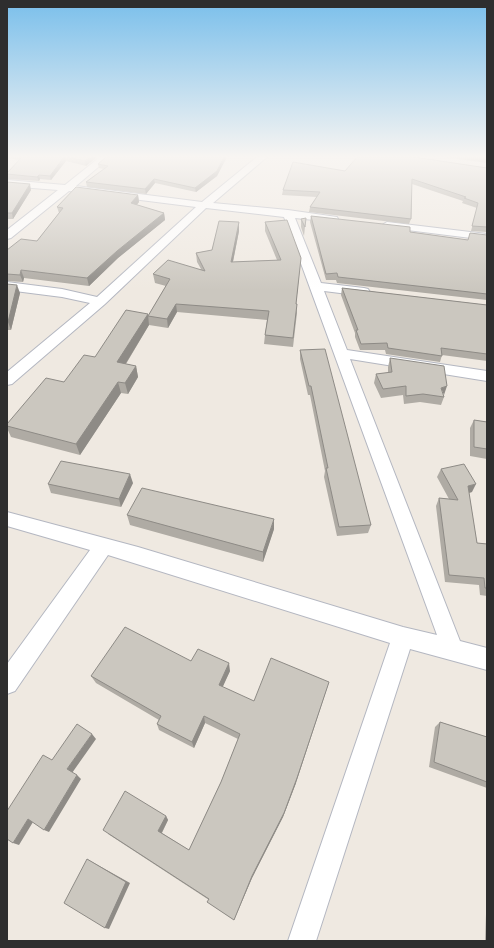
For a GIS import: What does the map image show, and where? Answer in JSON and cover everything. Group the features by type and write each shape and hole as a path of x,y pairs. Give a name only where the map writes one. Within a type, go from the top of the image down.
{"street":[{"path":"7,236 51,201"},
{"path":"174,201 341,220"},
{"path":"7,380 100,301 209,201"},
{"path":"288,214 453,649"},
{"path":"380,224 487,238"},
{"path":"7,286 62,293 100,301"},
{"path":"315,286 377,293"},
{"path":"340,353 487,376"},
{"path":"7,519 138,555 403,638 453,649 487,659"},
{"path":"7,683 104,546"},
{"path":"302,941 403,638"}],"building":[{"path":"7,201 19,201 12,213 7,213"},
{"path":"62,201 133,201 131,203 164,213 117,251 87,278 21,270 20,275 7,274 7,250 21,239 37,241 63,208 57,207"},
{"path":"314,201 411,201 411,219 310,207"},
{"path":"473,201 487,201 487,227 472,226 478,203"},
{"path":"311,216 410,227 410,232 468,240 470,233 487,235 487,294 338,277 337,273 326,274"},
{"path":"306,218 305,227 301,219"},
{"path":"287,220 301,258 293,338 265,335 269,311 176,304 167,319 148,316 170,279 153,274 168,260 205,271 196,253 212,250 219,221 239,222 231,262 281,260 265,222"},
{"path":"7,284 17,285 8,322 7,322"},
{"path":"342,288 487,305 487,354 441,348 442,356 388,348 387,343 361,344 356,330 358,330"},
{"path":"126,310 148,314 117,362 136,366 125,383 118,382 76,444 7,426 7,424 46,378 64,382 84,355 95,357"},
{"path":"325,349 371,525 339,527 326,468 328,468 311,386 309,386 300,350"},
{"path":"390,358 444,366 447,386 441,388 444,397 423,394 406,396 406,386 383,389 376,374 392,372"},
{"path":"474,420 487,422 487,449 474,447"},
{"path":"61,461 130,474 119,499 48,484"},
{"path":"464,464 476,484 468,486 477,543 487,544 487,588 485,588 484,578 449,575 439,498 458,500 441,469"},
{"path":"142,488 274,519 263,552 127,515"},
{"path":"125,627 191,661 198,649 229,663 219,685 254,701 271,658 329,682 284,813 252,876 234,920 207,902 209,899 103,830 125,791 166,816 158,831 189,850 221,782 240,734 204,716 192,742 157,724 161,716 91,676"},
{"path":"440,722 487,737 487,782 434,762"},
{"path":"77,724 92,734 67,769 77,775 44,830 28,819 13,843 7,839 7,811 43,755 52,760"},
{"path":"87,859 126,882 105,928 64,903"}]}
